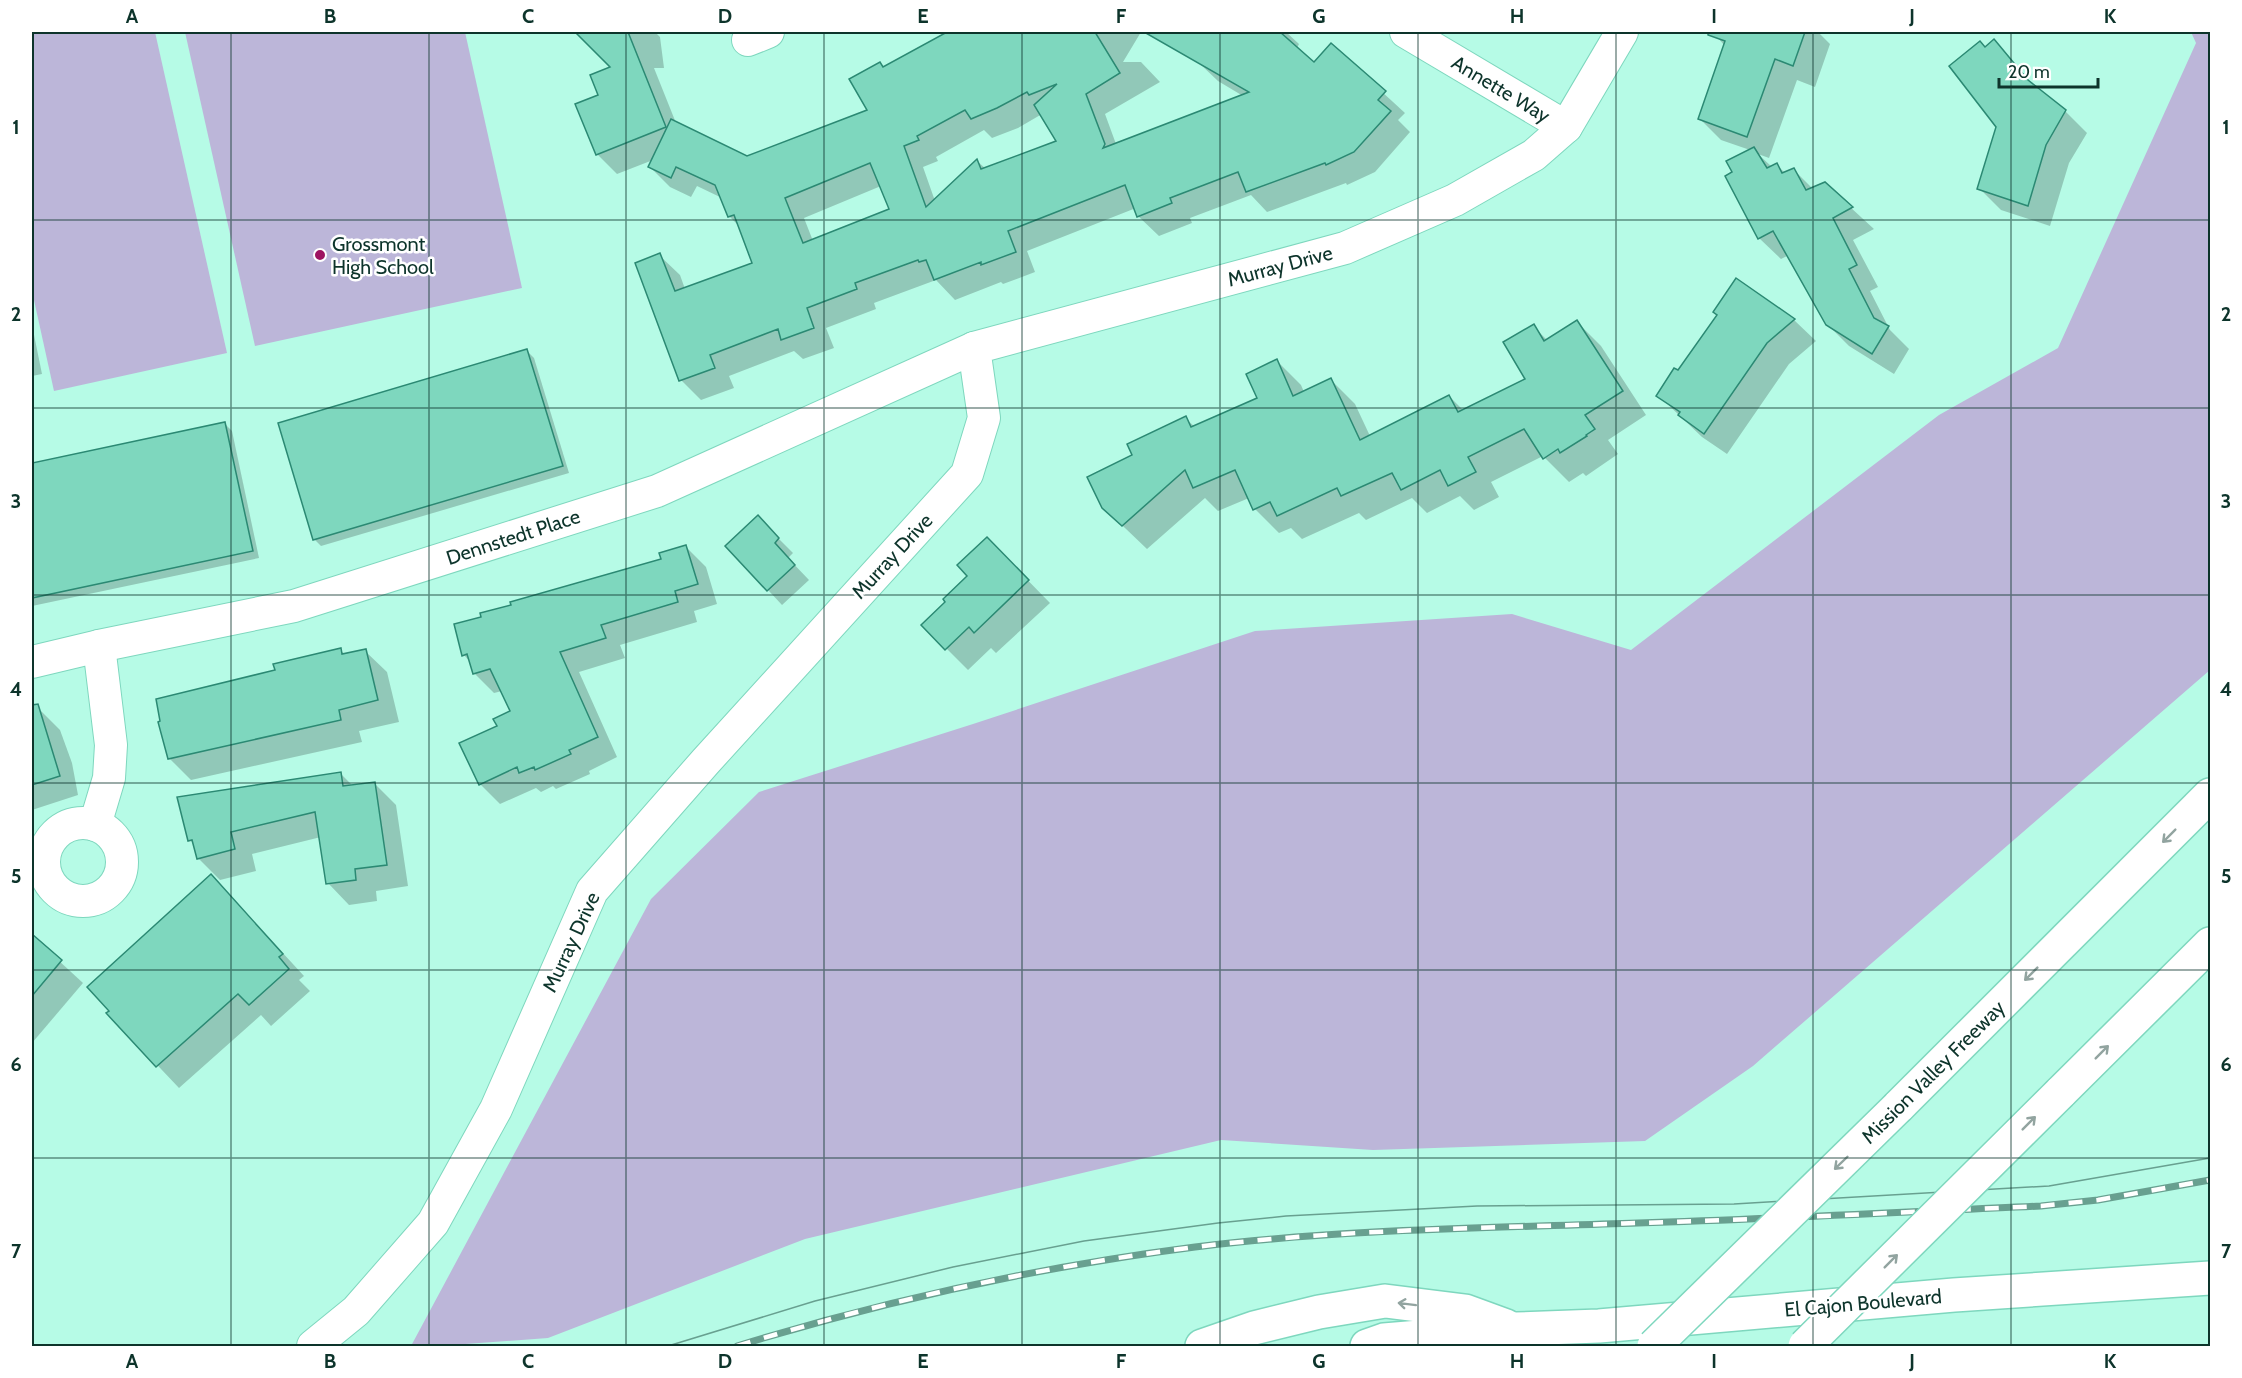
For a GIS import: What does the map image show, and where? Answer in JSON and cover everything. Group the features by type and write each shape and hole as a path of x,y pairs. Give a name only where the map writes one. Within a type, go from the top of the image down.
{"main road":[{"name":"Mission Valley Freeway","path":"1654,1347 2211,795"},
{"path":"1805,1347 2211,944"},
{"name":"El Cajon Boulevard","path":"1367,1347 1384,1340 1516,1329 1599,1326 1953,1295 2211,1278"},
{"name":"El Cajon Boulevard","path":"1202,1347 1254,1328 1319,1312 1385,1301 1465,1311 1516,1329"}],"street":[{"name":"Annette Way","path":"1407,32 1566,127"},
{"name":"Murray Drive","path":"314,1347 356,1311 433,1223 496,1109 592,891 706,760 967,474 984,418 974,348 1345,248 1455,201 1534,155 1566,127 1622,32"},
{"name":"Dennstedt Place","path":"32,662 294,606 657,491 974,348"},
{"path":"95,825 109,778 111,744 99,646"}],"shaded area":[{"path":"32,32 155,32 227,353 54,391 32,291"},
{"path":"185,32 465,32 522,288 255,346"},
{"path":"2191,32 2210,32 2210,670 1753,1066 1645,1141 1373,1150 1221,1140 805,1239 548,1338 411,1346 651,899 759,792 1255,631 1512,614 1631,650 1939,415 2058,348 2196,43"}],"building":[{"path":"575,32 628,32 666,127 596,155 575,104 598,95 590,75 610,67"},
{"path":"947,32 1095,32 1120,73 1086,94 1105,144 1103,148 1249,92 1144,32 1280,32 1314,62 1331,43 1386,91 1378,100 1391,111 1354,152 1326,165 1325,163 1246,192 1238,172 1170,198 1172,203 1137,217 1125,185 1008,231 1016,252 981,265 981,262 934,280 926,260 919,262 918,260 855,283 857,289 807,308 814,328 781,340 778,329 710,355 715,368 679,381 635,263 660,253 675,291 752,263 734,215 728,217 715,185 676,167 671,178 648,167 671,119 747,156 867,110 849,79 880,62 883,67","holes":["1057,84 1034,105 1056,141 981,169 977,159 926,207 904,146 919,140 917,136 965,110 971,119 1027,92 1029,95","870,163 889,209 803,243 785,198"]},
{"path":"1708,32 1805,32 1793,66 1775,59 1747,137 1698,119 1725,41 1708,35"},
{"path":"1994,39 2028,80 2066,110 2046,145 2028,206 1977,189 1996,127 1949,66 1980,41 1985,47"},
{"path":"1754,147 1767,168 1777,163 1782,173 1794,168 1806,190 1825,182 1853,207 1833,218 1857,265 1849,269 1874,318 1889,326 1872,354 1826,325 1773,231 1758,239 1725,176 1732,172 1726,161"},
{"path":"1736,278 1795,319 1767,343 1704,434 1678,415 1680,412 1656,396 1674,368 1678,370 1717,315 1713,312"},
{"path":"1577,320 1623,391 1585,415 1595,429 1587,436 1560,453 1558,449 1543,459 1524,429 1468,457 1476,472 1448,486 1440,470 1401,490 1392,473 1341,496 1337,488 1277,516 1270,502 1253,510 1235,470 1193,488 1185,470 1122,526 1102,508 1087,477 1132,455 1127,444 1186,416 1191,427 1257,398 1246,374 1277,359 1293,396 1331,378 1360,440 1449,395 1458,412 1525,379 1503,342 1534,324 1544,341"},
{"path":"527,349 563,466 313,540 278,423"},
{"path":"225,422 253,551 32,598 32,463"},
{"path":"758,515 779,538 775,543 795,565 767,591 725,546"},
{"path":"987,537 1029,580 974,633 969,627 945,650 921,625 967,576 957,565"},
{"path":"686,545 698,584 675,591 678,602 601,625 606,638 560,652 598,737 569,750 571,754 535,770 534,767 519,773 517,767 479,785 459,743 497,726 493,719 510,711 490,669 473,674 467,654 462,656 454,624 481,617 480,613 511,605 510,602 661,559 659,553"},
{"path":"341,648 342,654 366,649 378,700 339,710 341,720 168,759 158,722 160,721 156,699 275,670 273,664"},
{"path":"38,704 60,776 32,785 32,705"},
{"path":"341,772 343,786 375,782 387,865 355,869 356,880 326,884 315,812 231,832 235,849 197,859 192,840 188,841 177,797"},
{"path":"211,874 283,954 279,957 289,969 249,1005 238,994 156,1067 106,1013 109,1011 87,987"},
{"path":"32,934 62,960 32,996"}],"tram line":[{"path":"668,1346 815,1301 953,1267 1084,1241 1218,1223 1286,1216 1477,1206 1734,1204 2049,1186 2210,1158"}],"railway":[{"path":"737,1346 850,1314 964,1287 1079,1264 1195,1247 1305,1236 1416,1230 1739,1220 2041,1206 2098,1200 2210,1180"}],"place":[{"name":"Grossmont High School","path":"320,255"}]}
